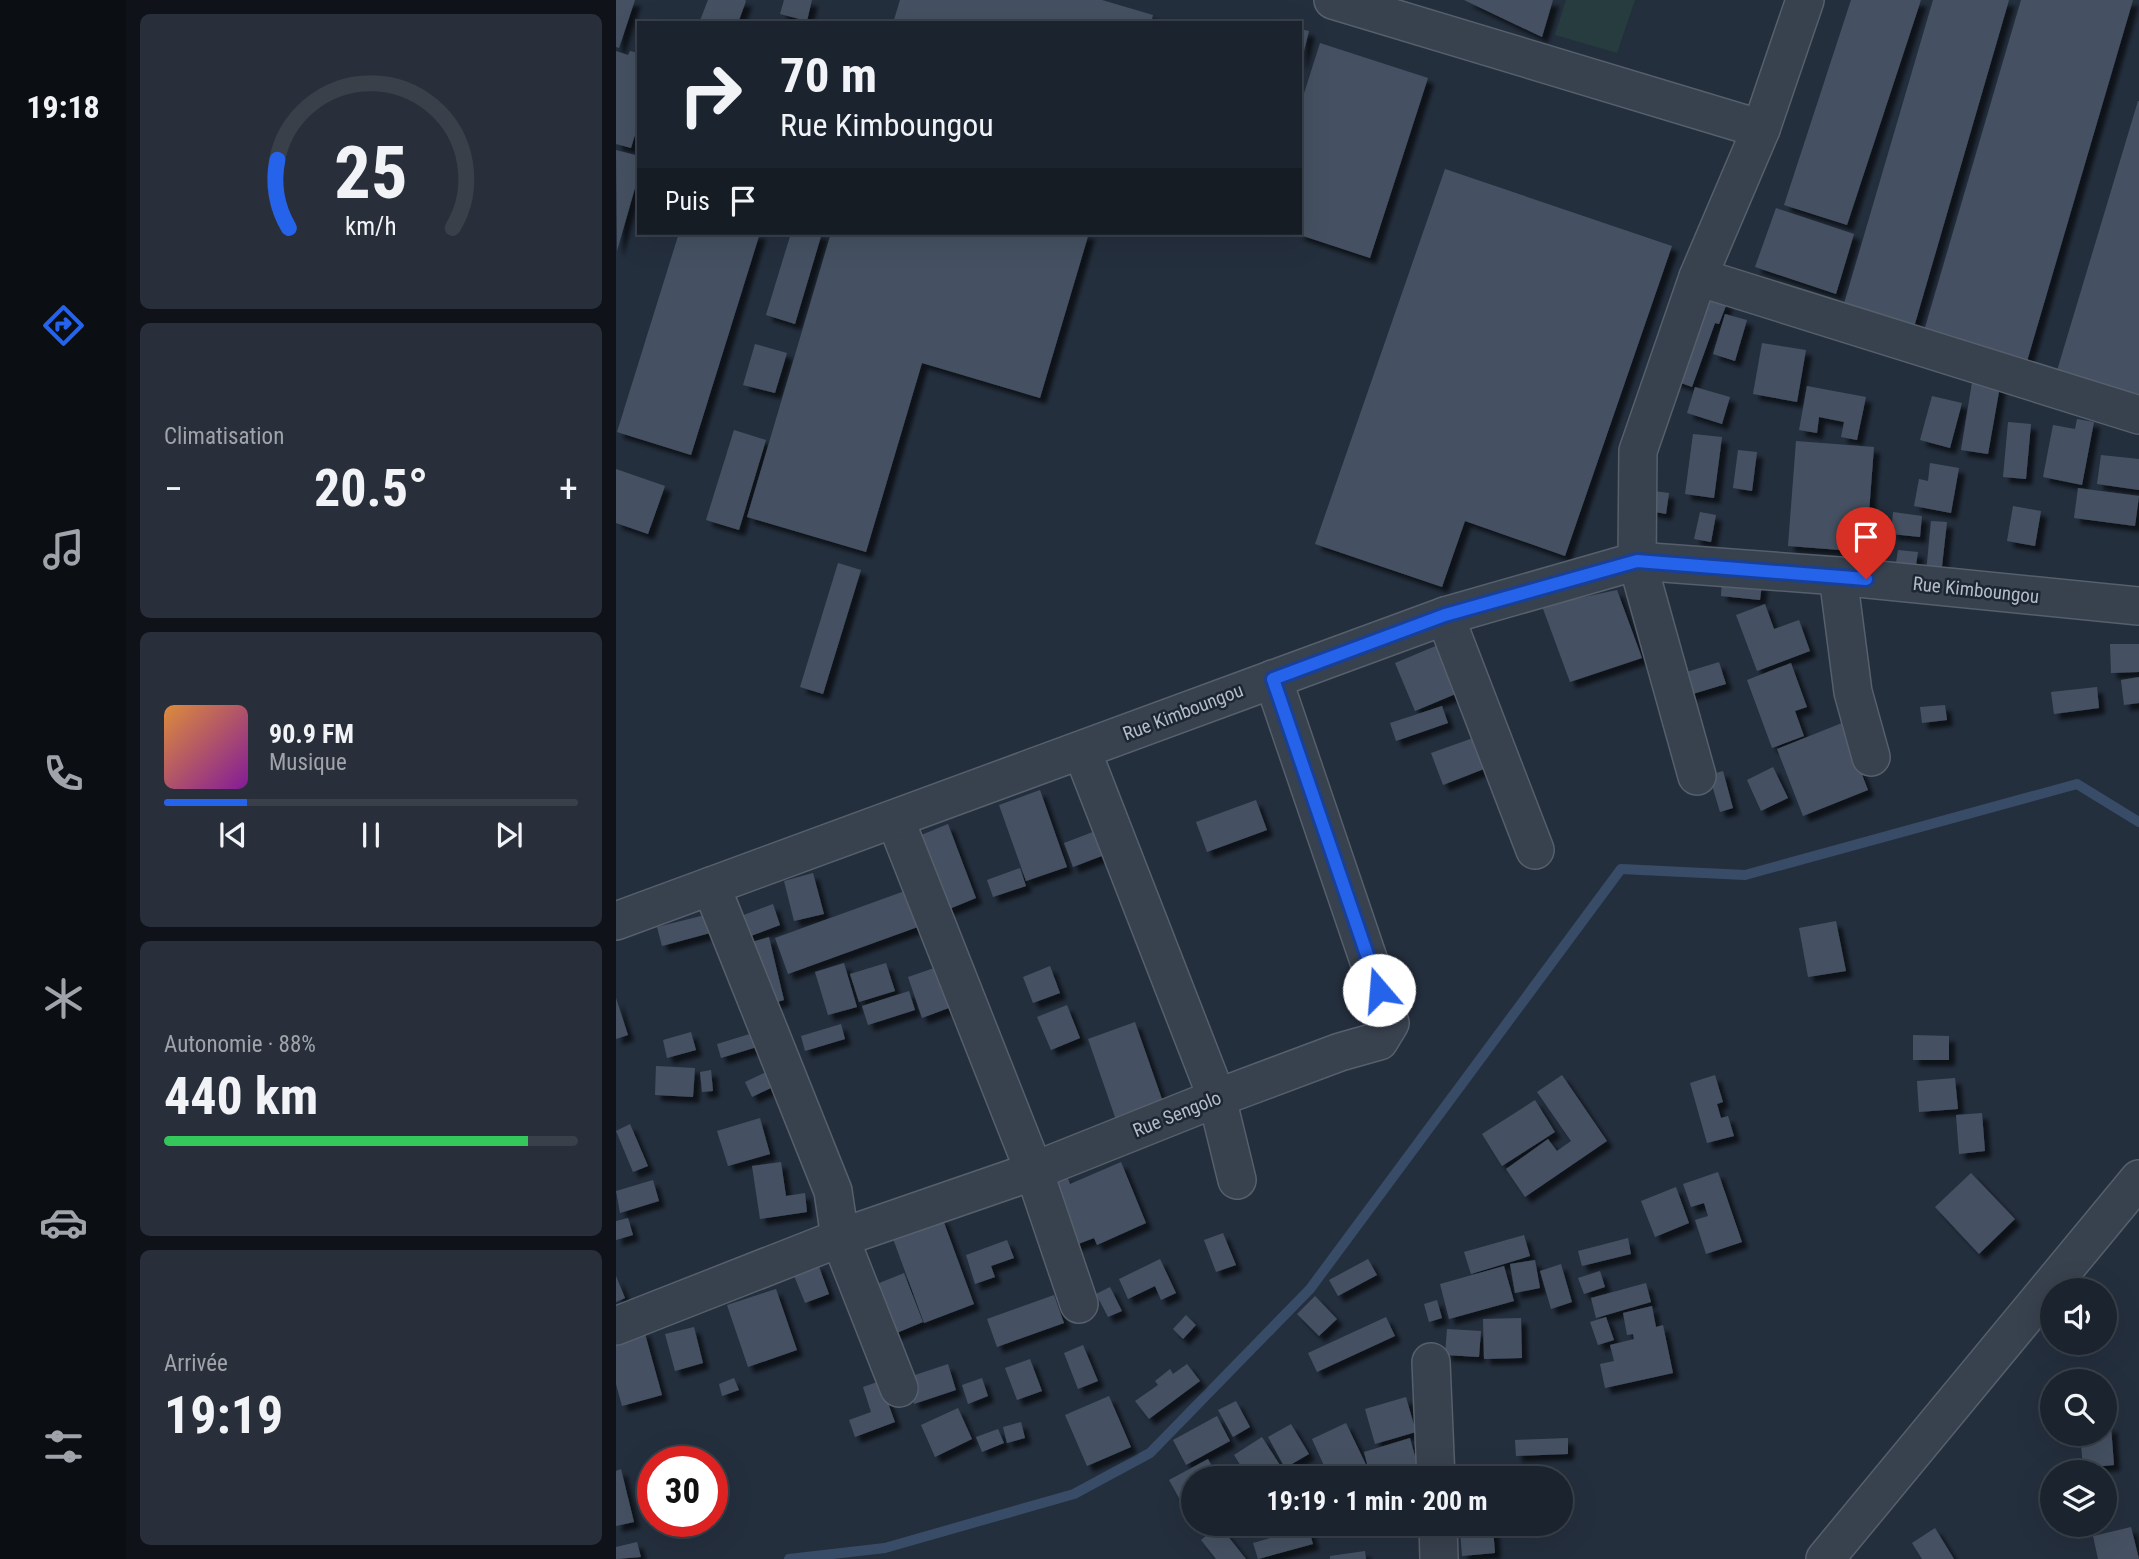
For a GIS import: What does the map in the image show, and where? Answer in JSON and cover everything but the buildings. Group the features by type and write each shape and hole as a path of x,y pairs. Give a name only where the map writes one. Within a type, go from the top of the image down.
{"street":[{"path":"1332,0 1761,129"},
{"path":"1697,776 1637,561 1638,451 1698,277 1761,129 1805,0"},
{"path":"1698,277 2139,415"},
{"name":"Rue Kimboungou","path":"616,922 1445,615 1637,561 1838,576 2139,606"},
{"path":"1838,576 1853,692 1871,757"},
{"path":"1445,615 1535,850"},
{"name":"Rue Sengolo","path":"616,1326 840,1238 1034,1171 1217,1098 1340,1052 1379,1041 1390,1023 1273,679"},
{"path":"1082,751 1217,1098 1237,1180"},
{"path":"895,819 1034,1171 1079,1304"},
{"path":"711,886 833,1191 840,1238 899,1388"},
{"path":"1825,1559 2139,1179"},
{"path":"1431,1362 1435,1466"},
{"path":"1438,1536 1439,1559"}],"green space":[{"path":"1566,0 1635,0 1617,53 1555,35"}],"waterway":[{"path":"789,1559 885,1548 1074,1494 1150,1453 1310,1289 1621,869 1745,875 2077,784 2139,822"}],"route":[{"path":"1379,990 1273,679 1445,615 1637,561 1866,579"}]}
